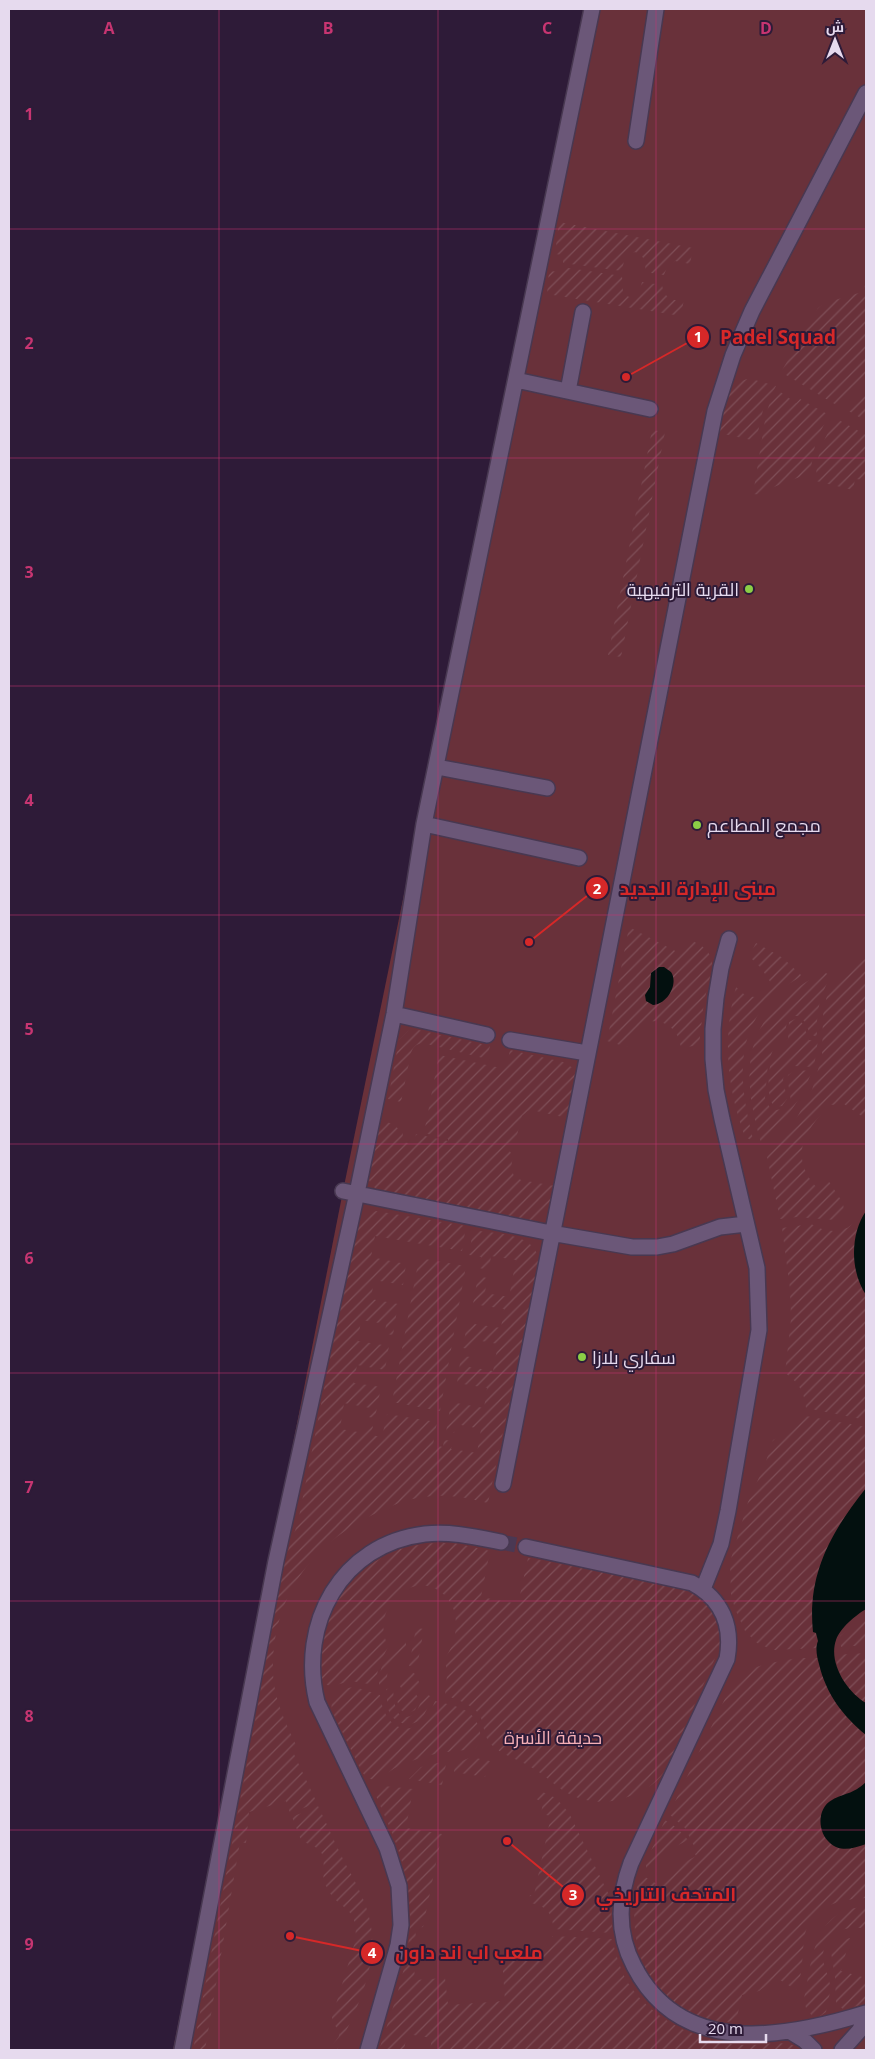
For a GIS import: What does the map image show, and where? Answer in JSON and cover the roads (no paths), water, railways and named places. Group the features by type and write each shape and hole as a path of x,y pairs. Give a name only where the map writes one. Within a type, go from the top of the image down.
{"street":[{"path":"182,2050 276,1561 350,1192 394,1014 424,824 592,9"},
{"path":"636,141 656,9"},
{"path":"503,1484 706,449 723,383 752,310 866,93"},
{"path":"568,391 584,312"},
{"path":"516,380 650,409"},
{"path":"437,767 547,788"},
{"path":"424,824 579,858"},
{"path":"703,1589 721,1544 757,1351 759,1330 757,1268 716,1090 713,1059 716,998 721,968 730,939"},
{"path":"394,1014 486,1035"},
{"path":"510,1040 587,1053"},
{"path":"350,1192 551,1233 644,1248 673,1244 720,1227 746,1224"},
{"path":"368,2050 398,1945 401,1925 399,1886 387,1848 317,1702 312,1684 311,1665 316,1628 322,1610 343,1579 371,1554 388,1545 424,1534 443,1533 501,1542"},
{"path":"526,1547 680,1579 703,1589 713,1598 726,1620 729,1633 727,1659 630,1863 624,1883 620,1903 623,1938 630,1959 640,1978 667,2009 685,2020 704,2028 724,2032 772,2034 791,2032 828,2025 866,2013"},
{"path":"842,2050 859,2031 866,2018"},
{"path":"791,2032 804,2040 814,2050"}],"tunnel":[{"path":"501,1542 526,1547"}],"place":[{"name":"Padel Squad","path":"626,377"},
{"name":"القرية الترفيهية","path":"749,589"},
{"name":"مجمع المطاعم","path":"697,825"},
{"name":"مبنى الإدارة الجديد","path":"529,942"},
{"name":"سفاري بلازا","path":"582,1357"},
{"name":"المتحف التاريخي","path":"507,1841"},
{"name":"ملعب اب اند داون","path":"290,1936"}],"park label":[{"name":"حديقة الأسرة","path":"553,1737"}]}
